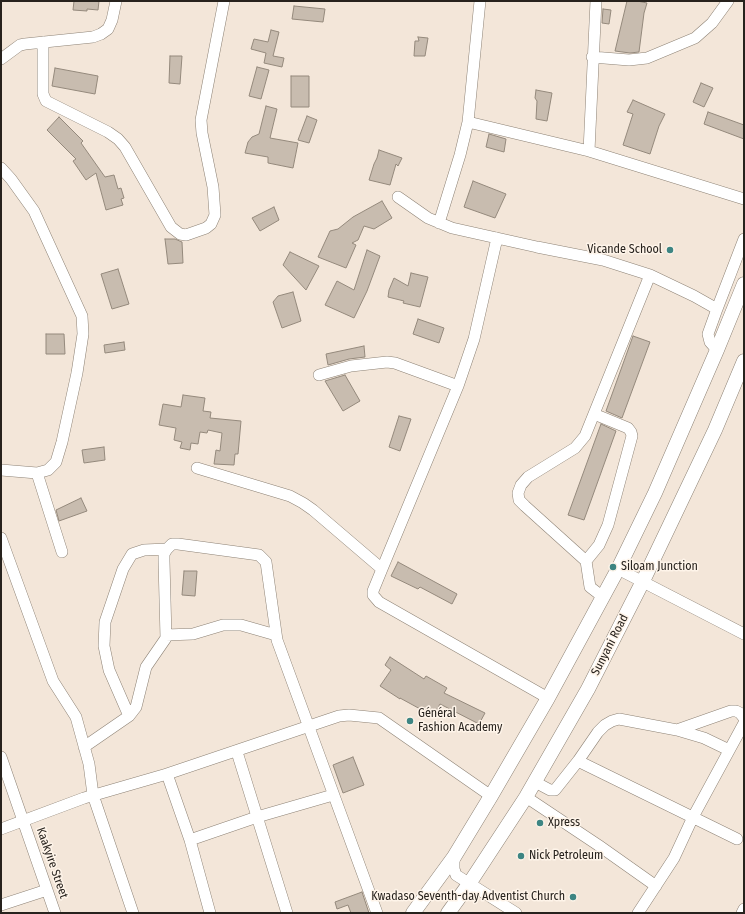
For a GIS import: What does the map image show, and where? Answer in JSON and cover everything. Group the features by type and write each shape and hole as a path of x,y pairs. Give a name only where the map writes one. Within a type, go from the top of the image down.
{"main road":[{"path":"413,913 454,857 492,796 548,698 618,569 655,493 744,284"},
{"name":"Sunyani Road","path":"448,913 469,884 526,797 588,689 643,581 715,430 744,361"}],"street":[{"path":"1,59 20,45 93,37 101,34 108,29 112,20 116,1"},
{"path":"43,42 43,94 46,101 108,132 118,139 125,147 171,227 180,234 186,235 206,228 211,224 215,215 213,187 202,133 201,120 224,1"},
{"path":"439,223 460,155 468,122 480,1"},
{"path":"589,151 592,57 596,1"},
{"path":"592,57 629,60 647,58 695,38 712,23 728,1"},
{"path":"468,122 589,151 744,199"},
{"path":"1,168 11,179 34,211 82,316 83,334 78,373 56,462 48,470 37,473 1,470"},
{"path":"398,197 428,218 452,228 603,260 650,275 717,309"},
{"path":"497,238 474,339 458,386 373,591 379,602 548,698"},
{"path":"717,350 710,342 708,334 744,239"},
{"path":"602,597 590,587 586,561 525,506 520,500 518,493 521,485 528,477 575,448 585,436 650,275"},
{"path":"319,375 351,366 387,362 395,363 458,386"},
{"path":"586,561 599,545 608,525 632,436 628,428 594,414"},
{"path":"197,468 290,496 303,503 382,569"},
{"path":"37,473 62,552"},
{"path":"1,538 53,681 76,717 89,764 93,795 133,913"},
{"path":"84,747 129,716 136,707 146,667 164,641 166,635 164,554 167,549 172,544 178,544 259,555 266,562 276,635 308,727 377,913"},
{"path":"129,716 109,670 104,646 105,622 123,569 132,554 144,550 167,549"},
{"path":"618,569 744,634"},
{"path":"166,635 193,634 223,625 241,625 276,635"},
{"path":"677,730 736,711 740,712 744,718"},
{"path":"1,829 93,795 237,752 339,716 349,715 379,718 492,796"},
{"path":"535,782 550,790 555,790 578,761 598,732 605,725 619,719 677,730 704,738 729,750"},
{"path":"638,913 674,858 693,817 744,723"},
{"path":"237,752 287,913"},
{"name":"Kaakyire Street","path":"1,757 55,913"},
{"path":"578,761 737,839"},
{"path":"167,774 190,840 210,913"},
{"path":"190,840 257,817 334,795"},
{"path":"526,797 656,886"},
{"path":"454,857 454,873 459,878 516,913"},
{"path":"1,905 47,890"},
{"path":"742,913 744,909"}],"building":[{"path":"74,1 99,1 98,10 73,10"},
{"path":"627,1 647,3 644,13 639,52 630,53 615,51"},
{"path":"294,6 325,9 323,22 292,19"},
{"path":"603,9 611,10 609,24 602,23"},
{"path":"271,30 279,32 273,56 284,58 282,67 264,63 266,53 251,49 254,39 268,42"},
{"path":"418,37 428,38 425,56 414,56 415,41 419,41"},
{"path":"170,56 182,56 180,84 169,83"},
{"path":"257,67 269,70 261,99 249,96"},
{"path":"55,68 98,76 95,94 52,86"},
{"path":"291,76 309,76 309,107 291,107"},
{"path":"701,83 713,88 704,107 693,102"},
{"path":"536,90 552,93 547,121 536,119"},
{"path":"633,100 665,114 659,126 650,154 623,145 633,114 627,112"},
{"path":"266,106 277,109 270,138 298,143 293,168 268,163 268,157 245,153 248,142 252,137 259,134"},
{"path":"708,112 744,125 744,139 704,124"},
{"path":"307,116 317,120 309,143 298,140"},
{"path":"59,117 83,141 81,143 105,177 114,175 118,189 121,188 124,198 121,199 123,205 106,210 96,173 86,180 73,161 76,159 47,130"},
{"path":"489,134 506,139 504,152 486,147"},
{"path":"379,150 402,158 398,166 396,164 390,185 369,180"},
{"path":"473,181 506,194 495,218 464,207"},
{"path":"382,201 392,218 374,229 364,226 358,240 352,243 356,245 346,268 318,257 330,231 338,229 353,217"},
{"path":"274,207 279,220 260,231 252,218"},
{"path":"165,239 175,239 182,242 183,263 168,264"},
{"path":"367,250 380,256 367,291 354,318 325,305 337,281 354,290"},
{"path":"290,252 319,266 306,290 283,265"},
{"path":"118,269 129,304 112,309 101,274"},
{"path":"411,273 428,277 420,307 403,303 404,301 388,297 394,278 408,286"},
{"path":"293,292 301,321 282,328 273,302 278,296"},
{"path":"418,319 444,328 439,343 413,334"},
{"path":"46,334 64,334 65,354 46,354"},
{"path":"633,336 650,342 622,418 606,411"},
{"path":"124,342 125,350 105,353 104,345"},
{"path":"364,346 365,357 349,359 328,365 326,354"},
{"path":"345,375 360,401 343,411 325,381"},
{"path":"183,395 205,398 203,411 211,412 210,418 241,421 238,454 235,454 234,465 214,464 216,450 220,451 222,433 208,430 207,433 200,432 198,444 191,443 190,450 180,448 182,442 174,440 176,428 159,425 163,404 181,407"},
{"path":"399,416 411,419 400,451 389,447"},
{"path":"601,424 616,431 584,520 568,515"},
{"path":"104,447 105,460 84,463 82,450"},
{"path":"81,498 87,511 59,521 56,510"},
{"path":"398,562 457,594 452,604 420,587 418,589 391,576"},
{"path":"184,571 197,571 195,596 182,595"},
{"path":"390,657 424,679 426,676 447,688 444,693 485,713 479,724 440,704 433,716 400,699 380,686 391,670 385,665"},
{"path":"353,757 364,785 343,793 333,765"},
{"path":"362,892 369,913 351,913 348,905 337,909 335,902"}],"place":[{"name":"Vicande School","path":"670,250"},
{"name":"Siloam Junction","path":"613,567"},
{"name":"Général Fashion Academy","path":"410,721"},
{"name":"Xpress","path":"540,823"},
{"name":"Nick Petroleum","path":"521,856"},
{"name":"Kwadaso Seventh-day Adventist Church","path":"573,897"}]}
